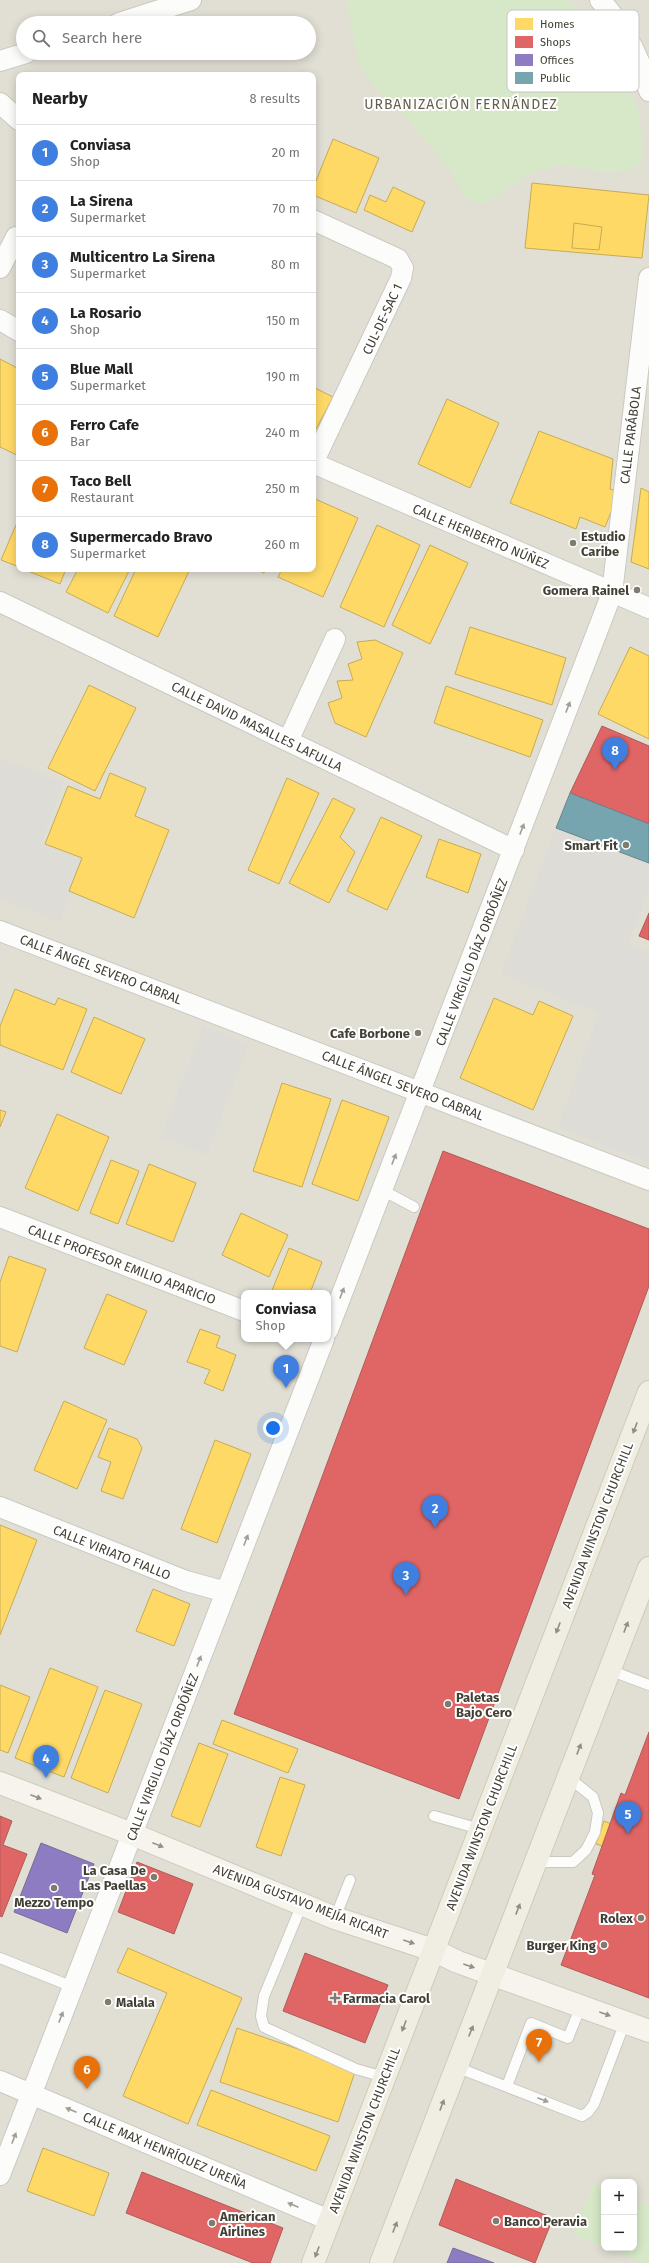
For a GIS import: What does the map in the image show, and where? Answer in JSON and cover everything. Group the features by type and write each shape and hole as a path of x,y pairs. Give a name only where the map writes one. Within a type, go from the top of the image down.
{"main road":[{"name":"AVENIDA WINSTON CHURCHILL","path":"312,2263 649,1392"},
{"path":"381,2263 649,1568"}],"street":[{"path":"600,0 609,10"},
{"path":"139,16 185,1"},
{"path":"0,61 16,56"},
{"path":"639,63 649,91"},
{"path":"0,103 16,117"},
{"name":"CUL-DE-SAC 1","path":"316,221 398,259 403,268 401,278 316,457"},
{"path":"0,268 16,237"},
{"name":"CALLE PARÁBOLA","path":"612,593 642,385 649,278"},
{"path":"0,320 16,329"},
{"name":"CALLE HERIBERTO NÚÑEZ","path":"316,464 649,608"},
{"name":"CALLE VIRGILIO DÍAZ ORDÓÑEZ","path":"331,1317 421,1091 612,593"},
{"name":"CALLE DAVID MASALLES LAFULLA","path":"0,602 514,850"},
{"path":"288,741 335,639"},
{"name":"CALLE ÁNGEL SEVERO CABRAL","path":"0,931 421,1091 649,1180"},
{"name":"CALLE PROFESOR EMILIO APARICIO","path":"0,1217 241,1310"},
{"name":"CALLE VIRGILIO DÍAZ ORDÓÑEZ","path":"0,2175 321,1342"},
{"name":"CALLE VIRIATO FIALLO","path":"0,1507 186,1581 226,1592"},
{"name":"AVENIDA GUSTAVO MEJÍA RICART","path":"0,1784 132,1834 335,1918 433,1950 493,1974 649,2031"},
{"name":"CALLE MAX HENRÍQUEZ UREÑA","path":"0,2081 32,2093 329,2220"}],"lane":[{"path":"382,1190 414,1207"},
{"path":"609,1670 649,1685"},
{"path":"535,1862 573,1862 586,1850 595,1832 598,1813 593,1797 568,1777"},
{"path":"434,1816 480,1829"},
{"path":"335,1918 350,1880"},
{"path":"302,1904 264,1996 261,2016 264,2027 356,2069 384,2077"},
{"path":"0,1958 73,1987"},
{"path":"506,2086 531,2023 568,2038 581,2006"},
{"path":"456,2067 582,2116 588,2112 594,2104 625,2022"}],"shaded area":[{"path":"0,0 649,0 649,2263 0,2263"},
{"path":"0,758 64,782 41,844 83,860 60,922 0,899"},
{"path":"556,828 649,863 649,890 628,944 649,953 649,1163 558,1127 599,1013 501,974"},
{"path":"203,1026 249,1044 207,1155 161,1137"}],"green space":[{"path":"346,0 567,0 578,10 507,10 507,92 632,92 639,118 643,141 642,162 632,170 605,173 561,164 532,173 484,204 467,200 450,170 409,121 376,89 358,62"},
{"path":"593,2184 601,2187 601,2246 573,2235"},
{"path":"637,2201 649,2206 649,2263 644,2263 614,2251 637,2251"}],"building: Homes":[{"path":"333,139 379,158 356,213 316,196 316,181"},
{"path":"532,183 649,195 642,258 525,248"},
{"path":"393,187 425,202 412,232 364,210 370,195 386,202"},
{"path":"574,223 602,227 599,250 572,248"},
{"path":"0,359 16,367 16,455 0,447"},
{"path":"316,388 333,397 316,429"},
{"path":"447,399 499,423 470,488 418,464"},
{"path":"539,431 613,459 610,489 619,492 605,527 580,517 576,529 510,503"},
{"path":"641,488 649,492 649,569 631,562"},
{"path":"316,499 358,518 323,597 278,577 280,572 316,572"},
{"path":"16,525 16,566 1,560"},
{"path":"377,525 420,545 384,627 340,607"},
{"path":"430,545 468,563 430,644 392,625"},
{"path":"30,572 65,572 60,584"},
{"path":"76,572 128,572 108,613 66,592"},
{"path":"135,572 189,572 158,637 114,616"},
{"path":"470,627 566,658 552,705 455,674"},
{"path":"375,640 403,653 366,737 335,723 328,703 342,698 337,681 353,680 348,664 362,659 357,642"},
{"path":"630,647 649,656 649,739 598,714"},
{"path":"89,685 136,708 95,791 48,768"},
{"path":"446,686 543,720 530,757 434,723"},
{"path":"110,773 146,788 135,816 169,830 134,918 69,891 82,858 45,844 68,786 100,799"},
{"path":"287,778 319,793 279,884 248,870"},
{"path":"333,798 355,809 340,837 355,852 329,903 289,883"},
{"path":"381,817 422,836 387,910 347,891"},
{"path":"439,839 481,854 468,893 426,877"},
{"path":"15,989 55,1005 58,998 87,1009 63,1070 0,1045 0,1026"},
{"path":"494,998 533,1015 539,1001 573,1016 533,1110 460,1078"},
{"path":"94,1017 145,1039 121,1094 71,1072"},
{"path":"282,1083 331,1099 302,1187 253,1171"},
{"path":"342,1100 389,1117 358,1201 312,1184"},
{"path":"0,1110 6,1112 0,1127"},
{"path":"57,1114 109,1137 78,1211 25,1188"},
{"path":"111,1160 139,1171 118,1224 90,1213"},
{"path":"149,1164 196,1183 173,1242 126,1224"},
{"path":"241,1213 288,1235 269,1277 222,1255"},
{"path":"289,1248 322,1262 311,1290 272,1290"},
{"path":"9,1256 46,1269 17,1352 0,1346 0,1282"},
{"path":"107,1294 147,1311 124,1365 84,1348"},
{"path":"200,1329 220,1336 216,1347 236,1355 223,1391 204,1383 210,1370 187,1362"},
{"path":"64,1401 107,1420 77,1489 34,1470"},
{"path":"109,1428 137,1439 142,1448 123,1499 101,1491 111,1462 98,1457"},
{"path":"215,1440 251,1454 217,1543 181,1529"},
{"path":"0,1525 37,1540 0,1635"},
{"path":"153,1589 190,1604 174,1646 136,1631"},
{"path":"50,1668 98,1687 64,1777 15,1758"},
{"path":"0,1685 30,1697 8,1753 0,1750"},
{"path":"105,1690 142,1704 108,1793 71,1778"},
{"path":"222,1720 298,1749 288,1773 213,1744"},
{"path":"199,1743 228,1754 200,1827 171,1816"},
{"path":"280,1777 305,1785 281,1856 256,1847"},
{"path":"604,1821 614,1825 606,1847 596,1844"},
{"path":"128,1948 242,1998 188,2124 123,2096 167,1993 117,1972"},
{"path":"237,2028 356,2069 338,2122 220,2082"},
{"path":"211,2090 330,2136 316,2171 197,2125"},
{"path":"43,2148 109,2173 94,2216 27,2191"}],"building: Shops":[{"path":"602,726 649,746 649,824 570,793"},
{"path":"649,913 649,940 639,936"},
{"path":"443,1151 649,1229 649,1286 459,1799 234,1714"},
{"path":"649,1732 649,1998 561,1965 595,1875 592,1874 621,1793 625,1795"},
{"path":"0,1816 12,1821 3,1845 27,1854 2,1917 0,1916"},
{"path":"137,1862 193,1884 174,1934 118,1912"},
{"name":"Farmacia Carol","path":"305,1953 388,1985 365,2043 283,2011"},
{"path":"142,2172 283,2228 270,2263 253,2263 126,2213"},
{"name":"Banco Peravia","path":"456,2179 553,2218 535,2263 439,2225"}],"building: Offices":[{"name":"Mezzo Tempo","path":"41,1843 94,1864 67,1933 14,1912"},
{"path":"453,2248 494,2263 447,2263"}],"building: Public":[{"name":"Smart Fit","path":"570,793 649,824 649,863 556,828"}],"place":[{"name":"Estudio Caribe","path":"573,543"},
{"name":"Gomera Rainel","path":"637,590"},
{"name":"Supermercado Bravo","path":"615,770"},
{"name":"Smart Fit","path":"626,845"},
{"name":"Cafe Borbone","path":"418,1033"},
{"name":"Conviasa","path":"286,1388"},
{"name":"La Sirena","path":"435,1528"},
{"name":"Multicentro La Sirena","path":"406,1595"},
{"name":"Paletas Bajo Cero","path":"448,1704"},
{"name":"La Rosario","path":"46,1778"},
{"name":"Blue Mall","path":"628,1834"},
{"name":"La Casa De Las Paellas","path":"154,1877"},
{"name":"Mezzo Tempo","path":"54,1888"},
{"name":"Rolex","path":"641,1918"},
{"name":"Burger King","path":"604,1945"},
{"name":"Farmacia Carol","path":"335,1998"},
{"name":"Malala","path":"108,2002"},
{"name":"Taco Bell","path":"539,2062"},
{"name":"Ferro Cafe","path":"87,2089"},
{"name":"Banco Peravia","path":"496,2221"},
{"name":"American Airlines","path":"212,2223"}],"district":[{"name":"URBANIZACIÓN FERNÁNDEZ","path":"461,104"}]}
